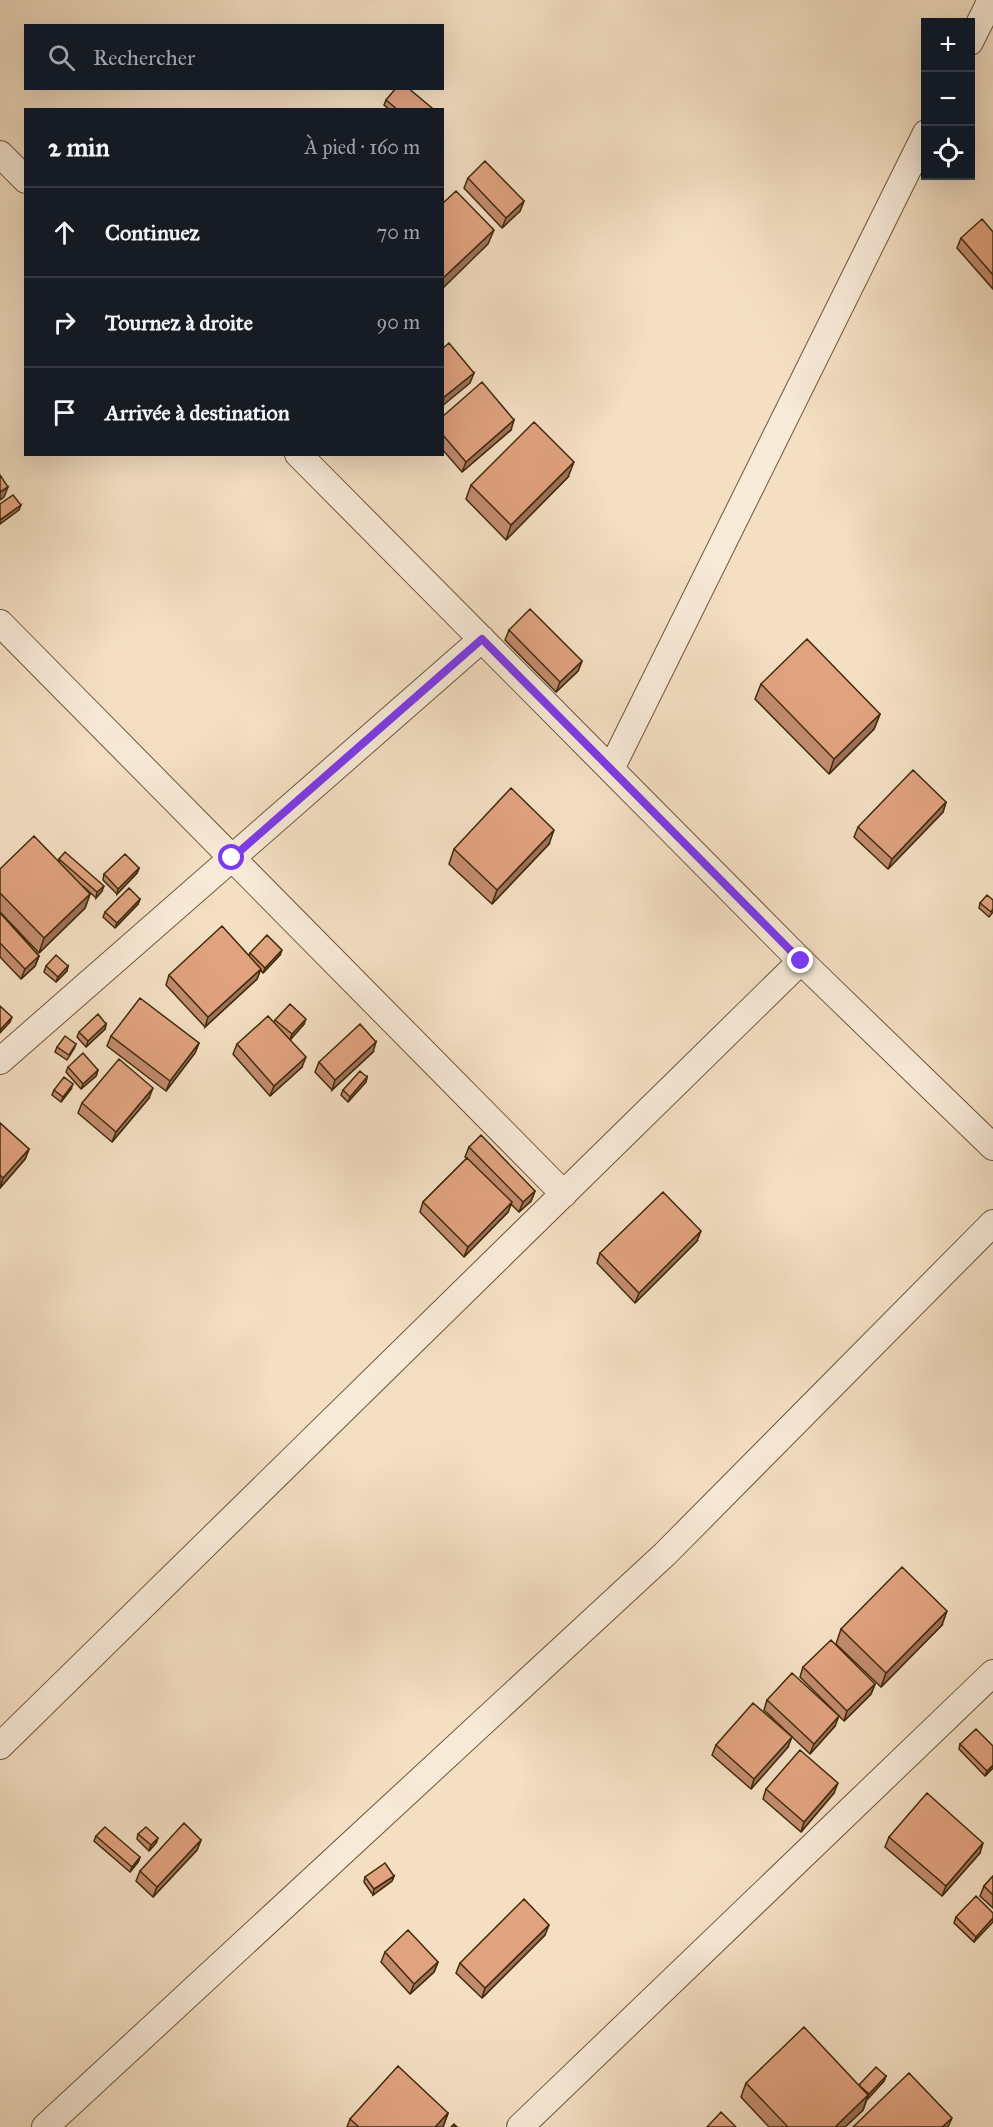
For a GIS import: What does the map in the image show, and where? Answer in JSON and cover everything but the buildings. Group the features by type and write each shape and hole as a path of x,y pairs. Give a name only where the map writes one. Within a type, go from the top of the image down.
{"street":[{"path":"975,32 992,0"},
{"path":"611,769 921,144"},
{"path":"0,154 24,178"},
{"path":"300,456 801,961 993,1147"},
{"path":"0,623 564,1194"},
{"path":"0,1061 482,639"},
{"path":"0,1746 801,961"},
{"path":"45,2127 664,1554 993,1223"},
{"path":"520,2127 993,1673"}],"route":[{"path":"232,858 482,639 801,961"}]}
